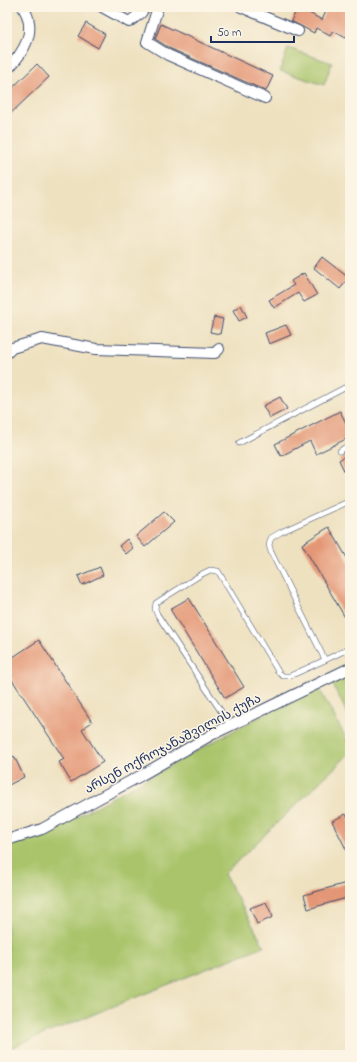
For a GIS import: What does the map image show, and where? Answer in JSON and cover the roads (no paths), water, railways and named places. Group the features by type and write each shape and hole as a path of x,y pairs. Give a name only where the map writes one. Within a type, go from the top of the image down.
{"street":[{"path":"7,70 25,47 30,29 28,15 23,7"},
{"path":"102,7 129,22 141,13 145,7"},
{"path":"158,7 147,42 168,55 265,98"},
{"path":"241,7 298,31"},
{"path":"7,353 12,348 42,339 96,349 215,353 219,348"},
{"name":"არსენ ოქროჯანაშვილის ქუჩა","path":"7,840 42,828 230,726 350,668"}],"lane":[{"path":"239,443 350,385"},
{"path":"340,451 350,444"},
{"path":"325,660 271,552 269,545 271,538 281,532 350,501"},
{"path":"230,726 157,614 155,609 156,603 202,574 210,570 218,570 279,673 283,676 290,676 350,648"}]}
